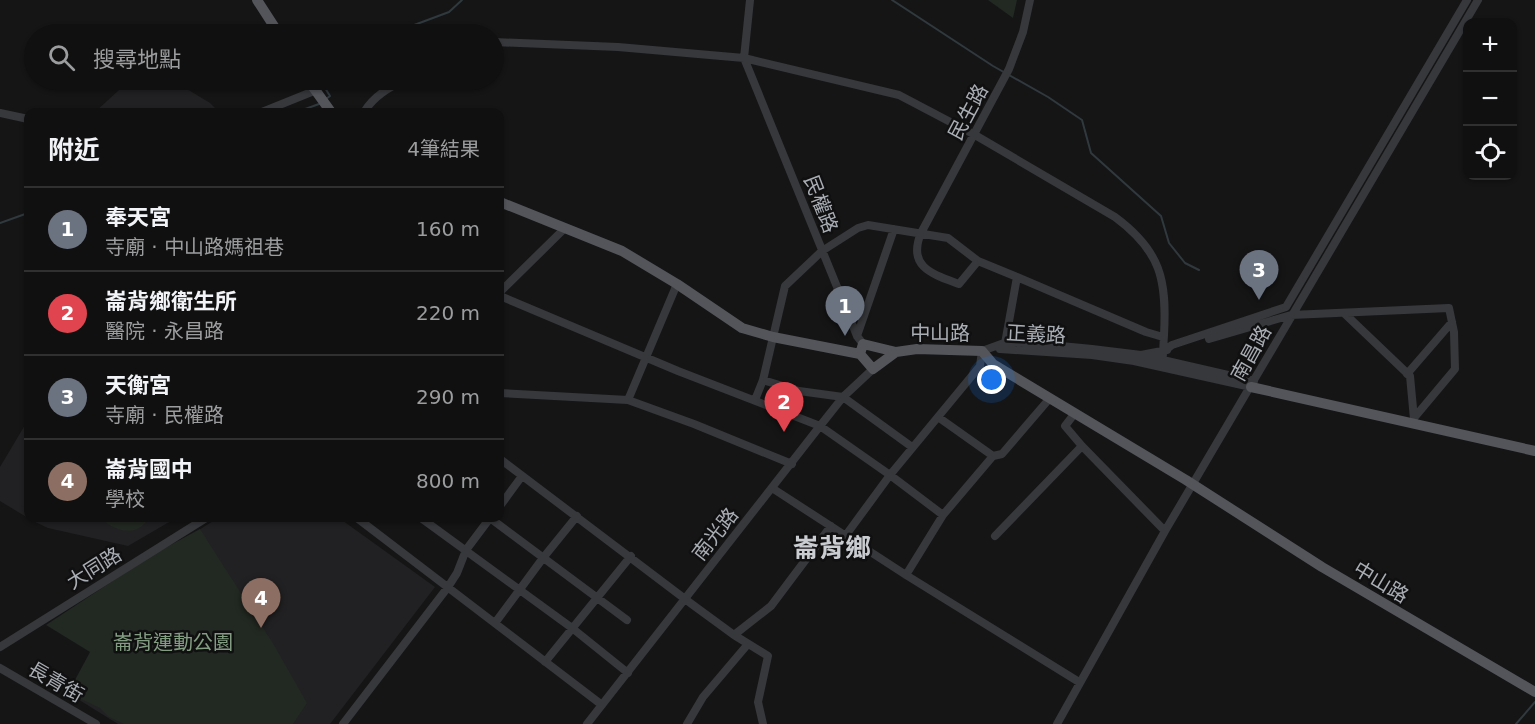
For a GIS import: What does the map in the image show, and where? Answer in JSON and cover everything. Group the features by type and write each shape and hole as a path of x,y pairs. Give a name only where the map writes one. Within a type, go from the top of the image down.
{"main road":[{"path":"257,0 273,24"},
{"path":"314,91 328,108"},
{"name":"中山路","path":"504,204 622,250 742,328 773,337 860,345 896,352 917,349 982,351 993,364 1192,484 1322,567 1535,692"},
{"path":"860,345 873,369 896,352"},
{"name":"正義路","path":"1252,384 1535,451"},
{"name":"正義路","path":"1414,421 1535,444"}],"street":[{"name":"民權路","path":"750,0 744,58 822,251 858,228 868,225 948,238 978,261 1146,332 1163,337"},
{"name":"民生路","path":"921,233 1010,69 1023,32 1030,0"},
{"name":"南昌路","path":"1057,724 1165,531 1252,384 1288,311 1467,0"},
{"name":"南昌路","path":"1288,311 1368,189 1478,0"},
{"path":"504,42 618,46 744,58 899,95 975,135 1134,230 1154,256 1164,282 1165,317 1162,360"},
{"path":"367,108 385,90"},
{"path":"272,108 314,91"},
{"path":"0,113 24,118"},
{"path":"504,290 565,228"},
{"path":"860,345 894,229"},
{"path":"921,233 916,246 922,268 933,274 959,284 978,261"},
{"path":"755,400 763,380 784,286 802,272 822,251 860,345"},
{"path":"1004,346 1017,277"},
{"path":"628,400 677,284"},
{"path":"504,296 646,357 820,426 943,515"},
{"path":"1138,358 1162,360 1288,311 1344,313 1449,308 1454,332 1455,369 1414,421"},
{"path":"1344,313 1410,376 1414,421"},
{"path":"1407,374 1452,322"},
{"name":"正義路","path":"982,351 1004,346 1092,356 1162,360 1252,384"},
{"path":"846,535 912,447 980,366 982,351"},
{"name":"南光路","path":"587,724 843,397 873,369"},
{"path":"763,380 800,391 843,397 912,447"},
{"path":"504,393 628,400 792,464"},
{"path":"906,576 943,515 993,456 1002,454 1050,398"},
{"path":"1075,413 1065,426 1165,531"},
{"path":"938,417 993,456"},
{"path":"995,536 1082,446"},
{"path":"504,462 734,635 768,656 758,702 763,724"},
{"path":"504,501 522,476"},
{"path":"772,488 906,576 1079,682"},
{"path":"495,623 543,558 578,516"},
{"name":"大同路","path":"0,647 200,522"},
{"path":"362,522 602,705"},
{"path":"427,522 520,589 628,673"},
{"path":"344,724 448,587 457,573 466,550 487,522"},
{"path":"495,522 627,620"},
{"path":"734,635 771,606 831,526"},
{"path":"545,662 631,556"},
{"path":"687,724 703,697 748,644"},
{"name":"長青街","path":"0,668 90,722"}],"shaded area":[{"path":"119,90 189,90 215,108 99,108"},
{"path":"24,427 24,516 0,501 0,467"},
{"path":"35,522 169,522 128,546 48,528"},
{"path":"212,522 345,522 435,587 330,724 118,724 68,693 99,656 122,578"}],"green space":[{"path":"988,0 1017,0 1013,18"},
{"path":"146,522 138,528 126,531 107,523"},
{"name":"崙背運動公園","path":"200,529 274,645 307,703 293,724 124,724 109,717 100,708 68,693 90,652 46,625 152,555"}],"waterway":[{"path":"417,24 449,12 462,0"},
{"path":"892,0 993,66 1048,97 1082,120 1091,153 1161,216 1169,243 1185,263 1199,270"},
{"path":"326,90 330,96 326,99"},
{"path":"308,108 319,104"},
{"path":"0,223 24,214"},
{"path":"1516,724 1535,702"}],"place":[{"name":"天衡宮","path":"1259,300"},
{"name":"奉天宮","path":"845,336"},
{"name":"崙背鄉衛生所","path":"784,432"},
{"name":"崙背國中","path":"261,628"}],"district":[{"name":"崙背鄉","path":"832,548"}]}
